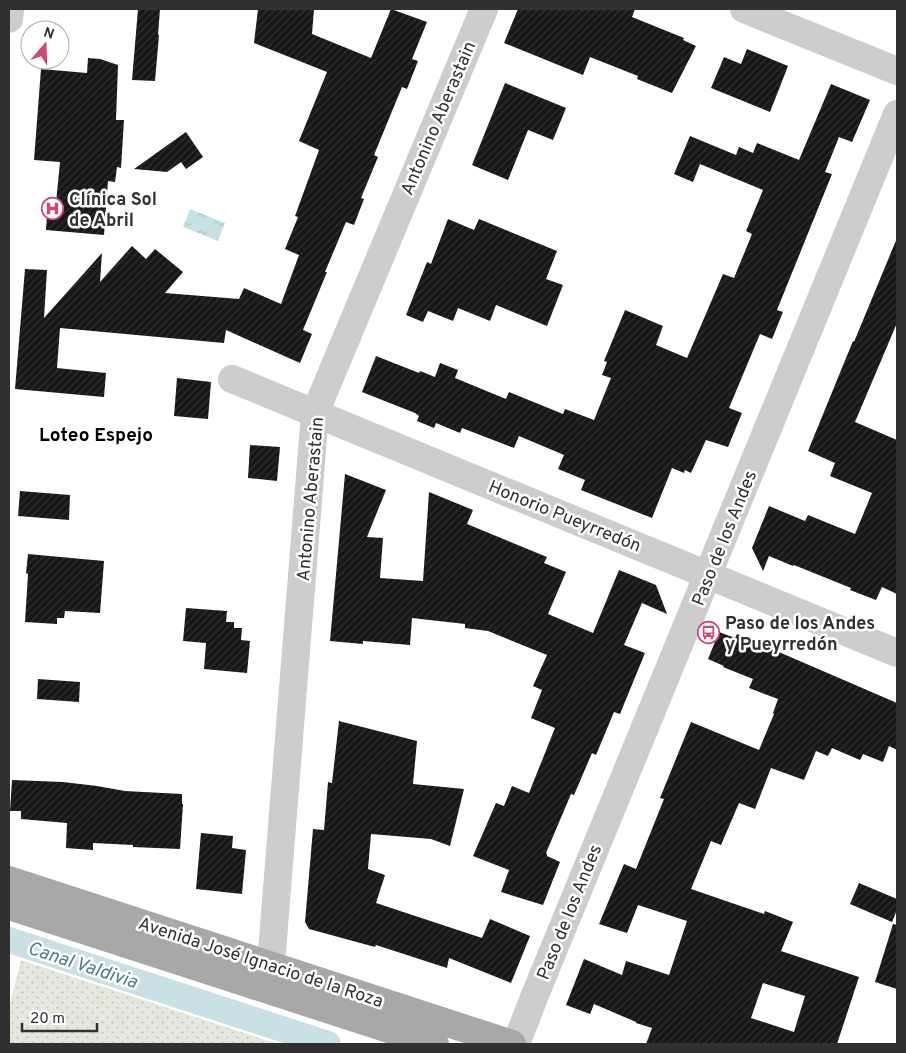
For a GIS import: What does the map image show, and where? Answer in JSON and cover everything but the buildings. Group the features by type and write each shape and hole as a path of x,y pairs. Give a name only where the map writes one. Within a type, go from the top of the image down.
{"main road":[{"name":"Avenida José Ignacio de la Roza","path":"9,880 270,978 435,1044"},
{"name":"Avenida José Ignacio de la Roza","path":"9,906 514,1044"}],"street":[{"path":"9,19 10,9"},
{"name":"Antonino Aberastain","path":"270,978 315,413 484,9"},
{"path":"744,9 897,71"},
{"name":"Paso de los Andes","path":"514,1044 897,114"},
{"name":"Honorio Pueyrredón","path":"232,379 897,653"}],"shaded area":[{"path":"21,960 278,1044 9,1044 9,1008"}],"water":[{"path":"190,209 225,223 218,241 183,227"}],"waterway":[{"name":"Canal Valdivia","path":"9,940 328,1044"}],"place":[{"name":"Clínica Sol de Abril","path":"53,209"},
{"name":"Paso de los Andes y Pueyrredón","path":"709,633"}],"district":[{"name":"Loteo Espejo","path":"96,434"}]}
